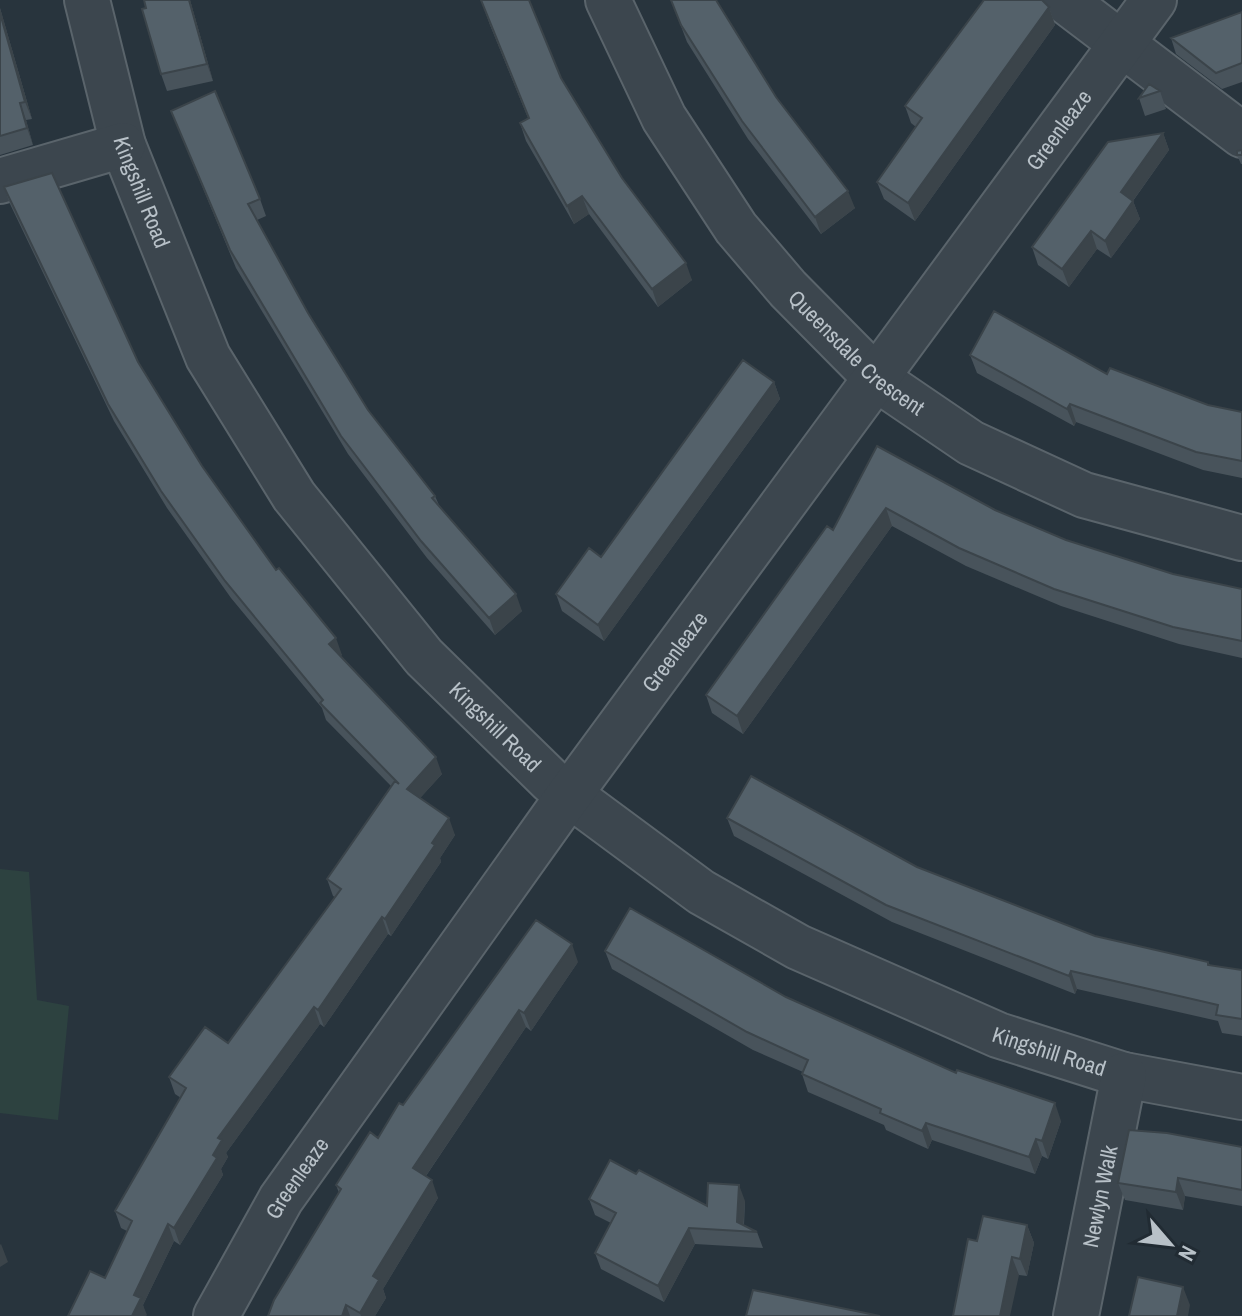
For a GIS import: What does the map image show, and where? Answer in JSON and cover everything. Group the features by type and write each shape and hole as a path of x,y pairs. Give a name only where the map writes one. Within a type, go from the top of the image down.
{"street":[{"name":"Kingshill Road","path":"87,0 123,145 208,357 294,496 424,657 569,795 701,892 798,947 998,1035 1124,1075 1242,1097"},
{"name":"Queensdale Crescent","path":"608,0 664,118 736,228 788,289 877,379 971,443 1084,495 1242,538"},
{"path":"1064,0 1242,135"},
{"name":"Greenleaze","path":"216,1316 281,1199 569,795 1154,0"},
{"path":"0,181 123,145"},
{"name":"Newlyn Walk","path":"1076,1316 1124,1075"}],"green space":[{"path":"0,869 29,872 37,1000 69,1006 58,1120 0,1113"}],"building":[{"path":"144,0 189,0 207,64 161,74 142,9 146,8"},
{"path":"481,0 529,0 561,78 622,178 686,263 652,289 582,196 567,206 520,123 529,118"},
{"path":"671,0 716,0 776,97 848,191 815,217 742,121 681,25"},
{"path":"984,0 1042,0 1049,7 908,203 877,182 922,118 905,106"},
{"path":"1242,12 1242,63 1216,73 1171,38"},
{"path":"0,13 25,102 20,103 27,128 0,136"},
{"path":"1149,84 1160,91 1139,98"},
{"path":"215,91 260,199 248,204 308,313 368,410 435,496 432,498 516,594 489,618 421,541 341,436 230,250 171,111"},
{"path":"1163,133 1121,192 1133,201 1105,241 1091,231 1062,269 1032,247 1108,142"},
{"path":"52,173 138,362 202,466 276,570 279,568 336,638 329,644 436,757 407,789 449,818 432,843 435,845 385,919 382,917 318,1010 314,1007 218,1138 222,1140 213,1155 217,1158 174,1228 168,1224 134,1295 141,1298 132,1316 68,1316 90,1271 105,1278 132,1221 115,1211 186,1088 169,1077 205,1027 228,1043 341,889 327,879 395,781 399,784 320,703 323,700 225,581 161,491 108,404 4,187"},
{"path":"994,311 1107,374 1110,368 1208,405 1242,412 1242,461 1196,452 1070,404 1067,409 970,355"},
{"path":"743,360 774,382 598,625 556,594 589,548 601,557"},
{"path":"877,446 995,510 1066,540 1173,574 1242,589 1242,641 1173,627 1054,589 959,548 886,508 737,716 706,695 827,526 833,530"},
{"path":"751,776 917,867 1095,936 1208,962 1208,965 1242,970 1242,1019 1216,1015 1218,1005 1071,971 1069,976 886,905 727,818"},
{"path":"630,908 786,997 956,1073 957,1070 1055,1103 1042,1141 1036,1139 1029,1157 926,1123 922,1131 802,1074 808,1060 747,1032 605,951"},
{"path":"536,920 572,944 524,1013 519,1010 413,1168 432,1180 373,1276 379,1280 360,1313 346,1305 342,1316 268,1316 274,1300 341,1189 336,1185 370,1132 378,1138 399,1103 403,1105"},
{"path":"1129,1130 1167,1133 1242,1147 1242,1190 1178,1178 1176,1192 1118,1183"},
{"path":"610,1160 636,1174 639,1170 707,1206 708,1183 739,1185 737,1222 757,1232 689,1228 658,1286 595,1253 616,1213 589,1199"},
{"path":"983,1216 1027,1225 1020,1259 1012,1257 1000,1316 953,1316 968,1239 977,1241"},
{"path":"1138,1277 1183,1287 1177,1316 1129,1316"},
{"path":"753,1290 880,1316 746,1316"}]}
